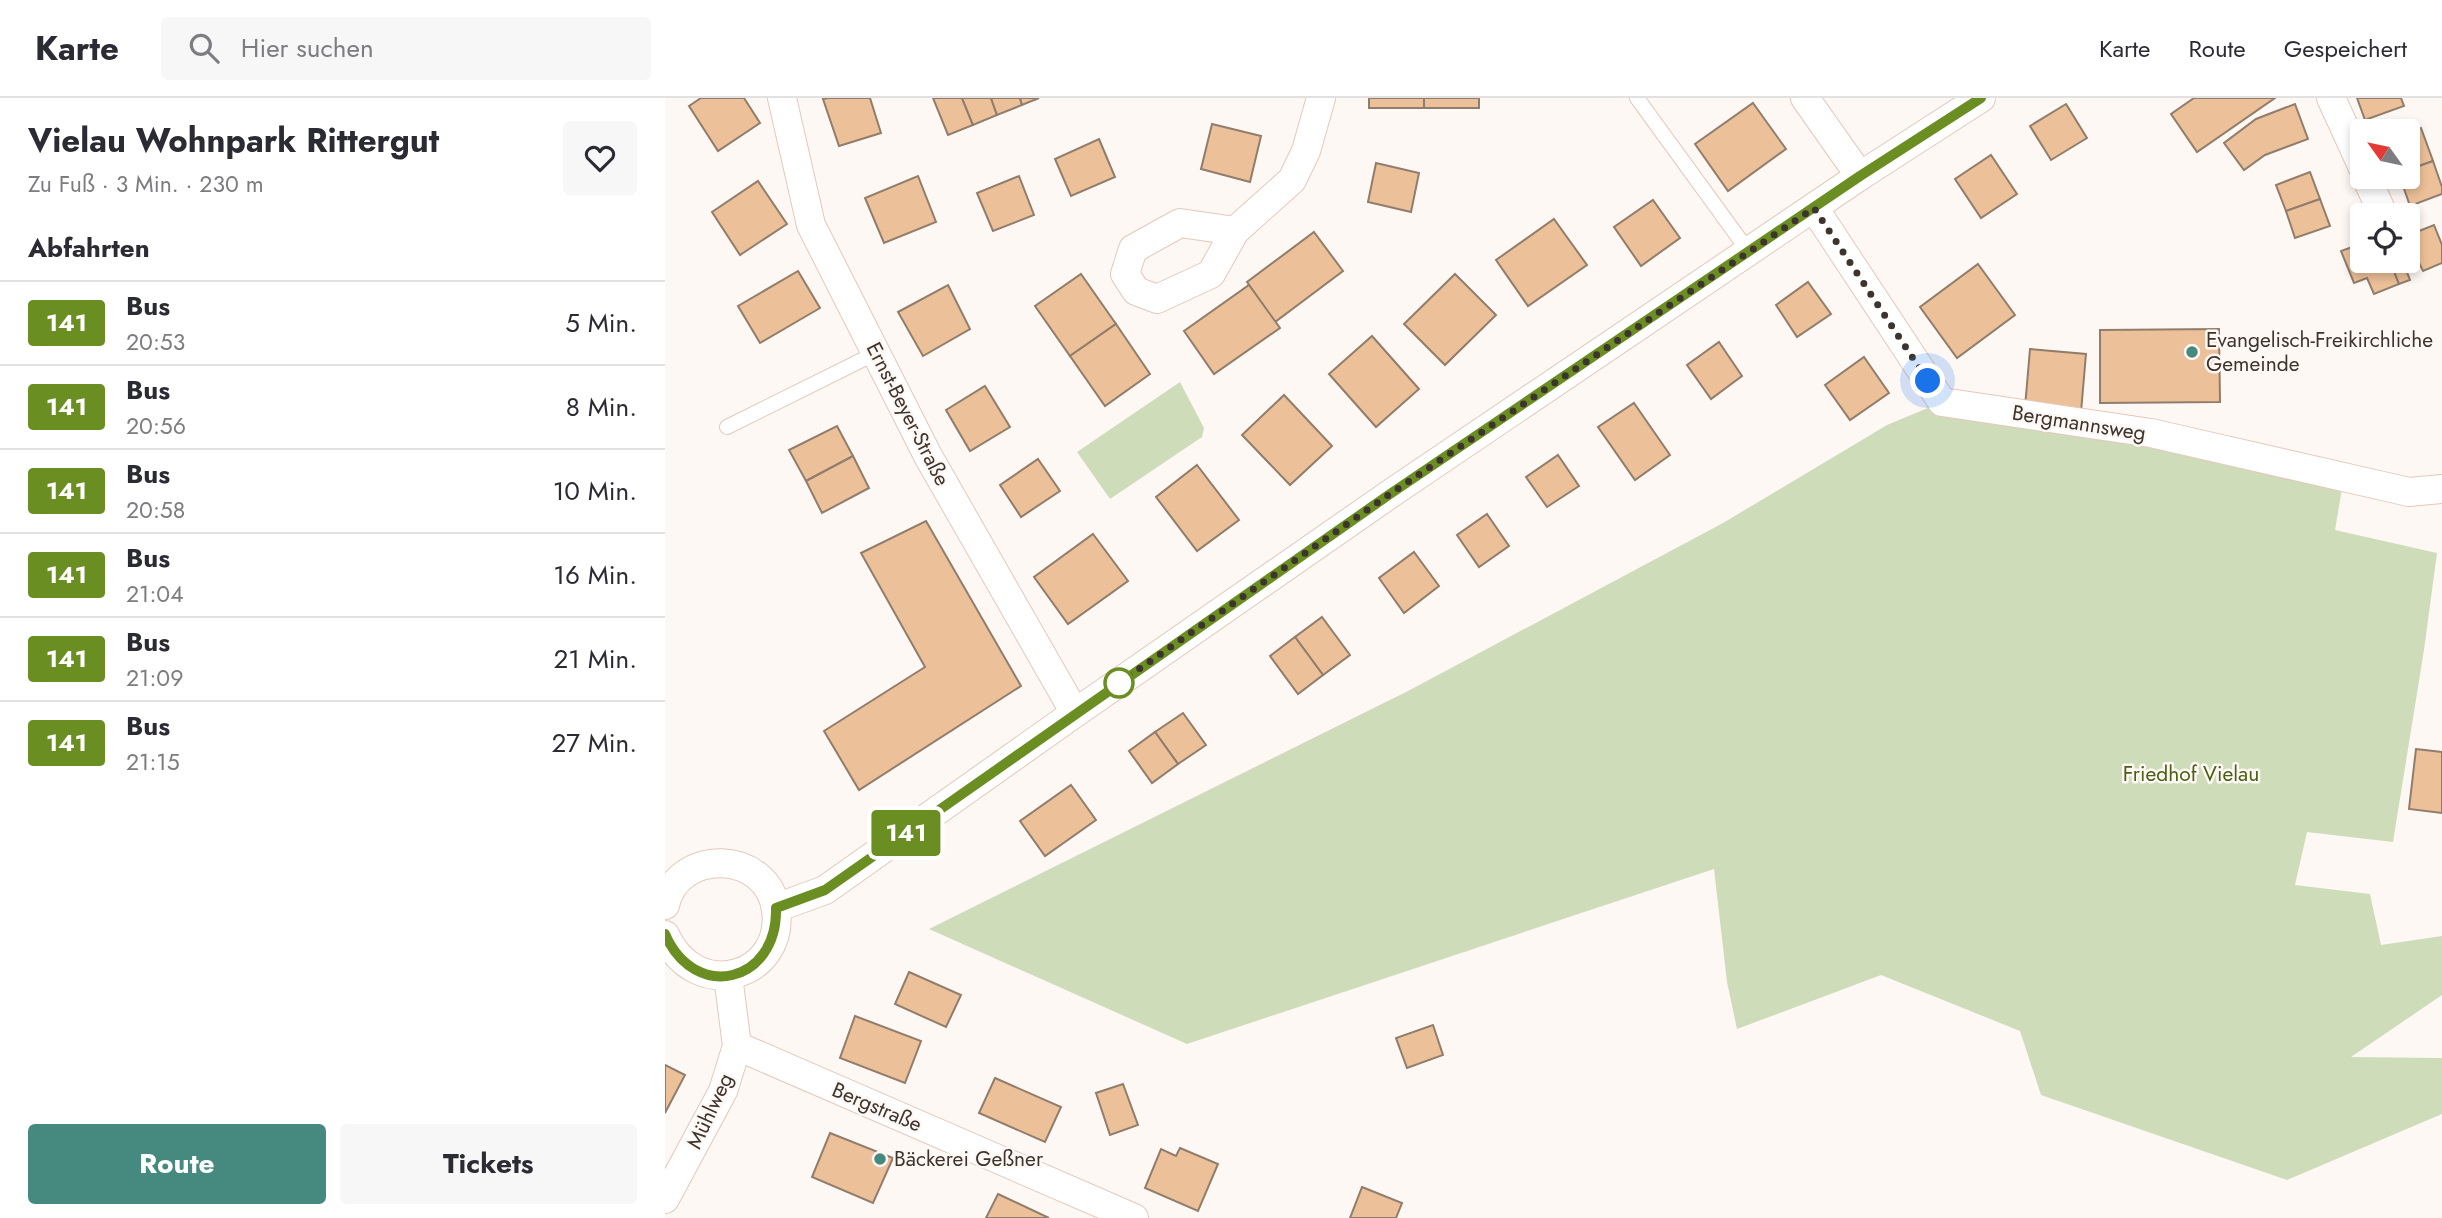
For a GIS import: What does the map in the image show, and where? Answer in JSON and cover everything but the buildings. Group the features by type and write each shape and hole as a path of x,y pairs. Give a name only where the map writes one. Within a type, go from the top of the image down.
{"street":[{"name":"Ernst-Beyer-Straße","path":"782,98 811,225 928,456 1075,713"},
{"path":"1235,231 1292,180 1307,151 1321,98"},
{"path":"1805,98 1860,176"},
{"path":"776,908 825,890 1390,494 1860,176 1980,98"},
{"path":"2332,98 2350,139"},
{"name":"Bergmannsweg","path":"1814,208 1942,402 2151,433 2409,492 2442,489"},
{"path":"665,905 676,883 690,870 707,863 725,862 743,867 758,876 769,890 776,908 776,926 771,944 761,959 746,970 728,976 712,975 689,966 671,949 665,934"},
{"name":"Mühlweg","path":"665,1199 723,1091 737,1046 728,976"},
{"name":"Bergstraße","path":"737,1046 1134,1218"}],"lane":[{"path":"1637,98 1749,252"},
{"path":"727,427 876,353"}],"green space":[{"path":"1180,382 1204,428 1202,437 1110,499 1077,452"},
{"name":"Friedhof Vielau","path":"1942,402 2344,477 2335,530 2437,553 2393,842 2307,832 2295,885 2370,894 2381,945 2442,936 2442,995 2351,1057 2442,1058 2442,1114 2287,1180 2041,1095 2020,1031 1881,975 1737,1029 1727,982 1714,869 1187,1044 929,929 1408,691 1723,523 1887,425"}],"bus line":[{"name":"141","path":"665,934 671,949 682,962 696,971 728,976 746,970 761,959 771,944 776,926 776,908 825,890 1390,494 1860,176 1981,98"}],"place":[{"name":"Evangelisch-Freikirchliche Gemeinde","path":"2192,352"},
{"name":"Bäckerei Geßner","path":"880,1159"}],"route":[{"path":"1119,683 1390,494 1814,208 1928,381"}]}
